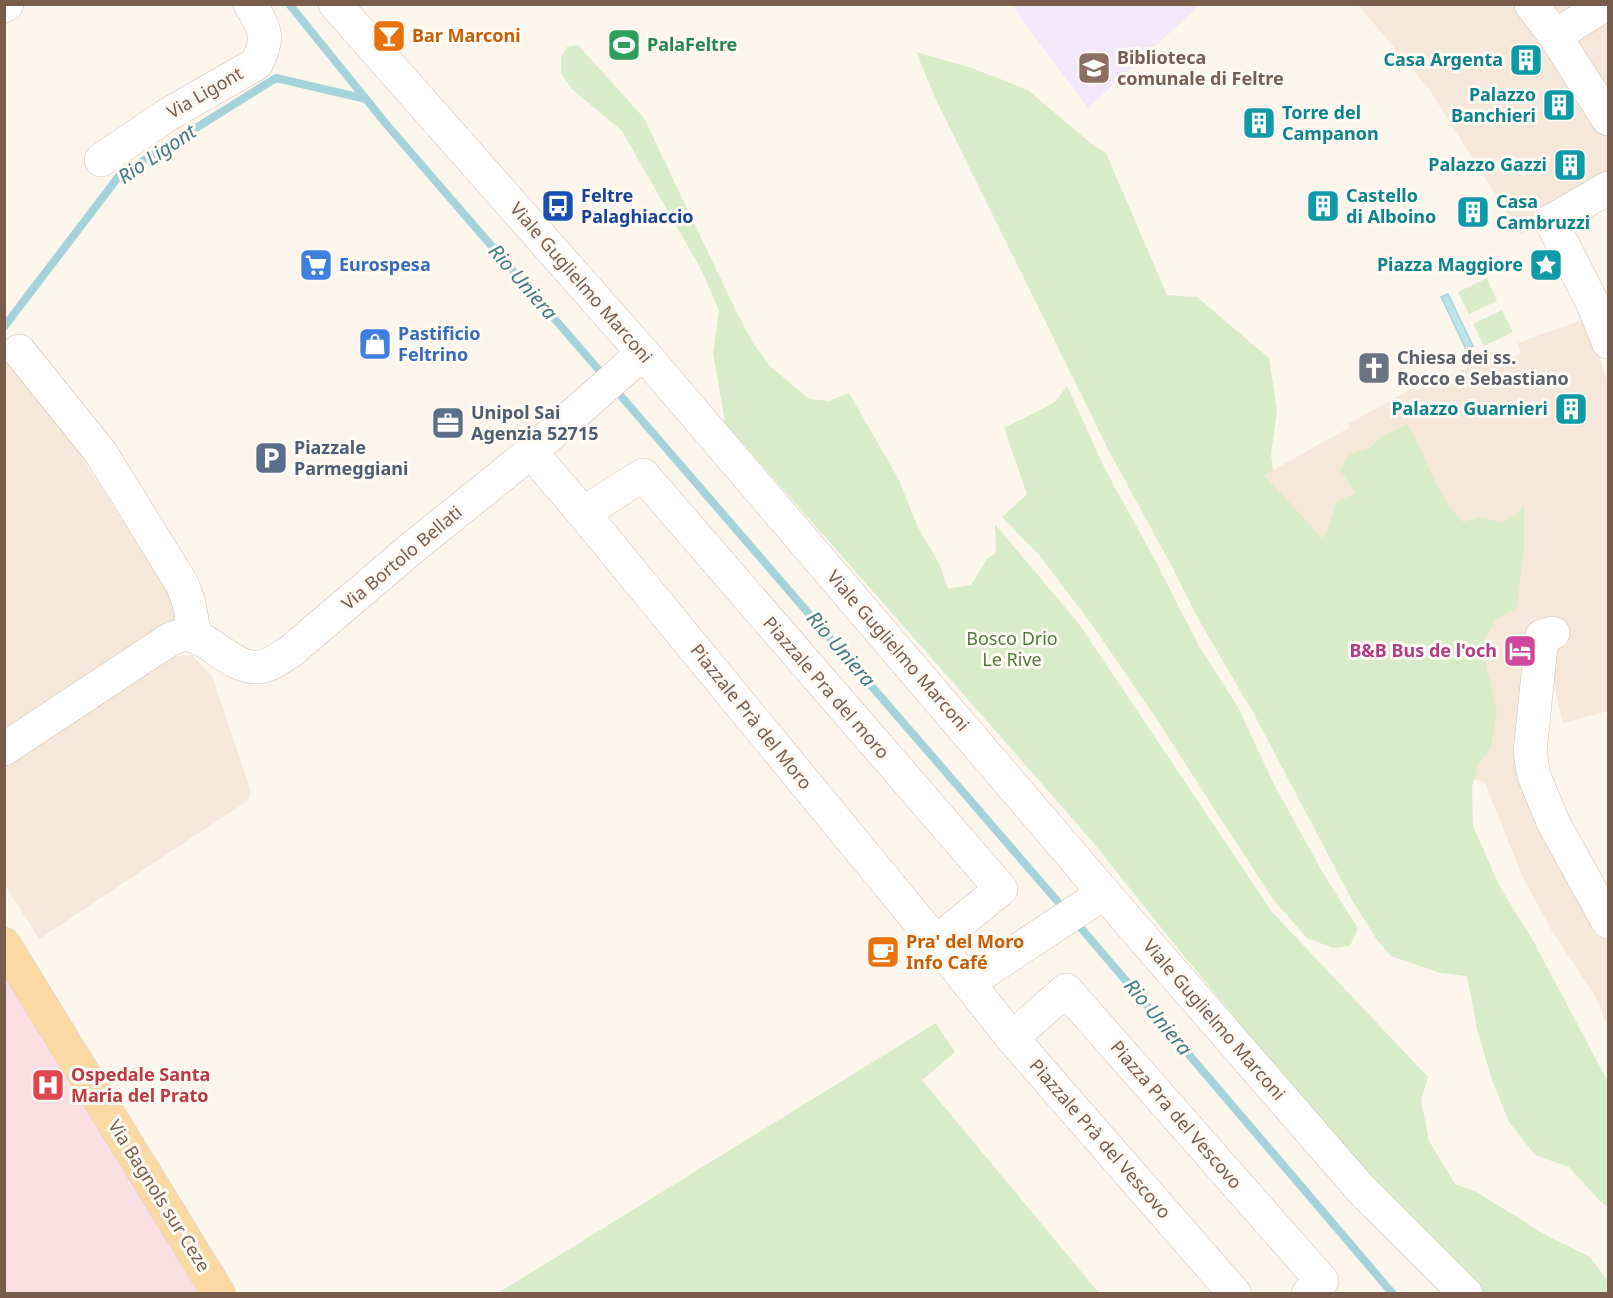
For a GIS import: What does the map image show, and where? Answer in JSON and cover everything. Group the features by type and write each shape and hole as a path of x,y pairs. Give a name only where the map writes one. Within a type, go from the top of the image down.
{"main road":[{"name":"Via Bagnols sur Ceze","path":"4,945 219,1293"}],"street":[{"name":"Via Ligont","path":"101,160 167,115 256,64 264,49 266,33 250,4"},
{"name":"Viale Guglielmo Marconi","path":"335,4 634,361 1095,899 1360,1188 1466,1293"},
{"path":"1531,4 1555,36 1608,119"},
{"path":"1555,36 1606,4"},
{"path":"1608,188 1551,221 1593,304 1608,340"},
{"path":"4,749 156,647 184,635 195,637 189,603 182,584 170,564 101,453 19,351"},
{"name":"Via Bortolo Bellati","path":"195,637 239,663 258,668 291,651 412,548 531,453 634,361"},
{"name":"Piazzale Prà del Moro","path":"531,453 584,513 968,983"},
{"name":"Piazzale Pra del moro","path":"584,513 643,475 1001,890 936,942"},
{"path":"1554,633 1542,636 1531,760 1534,776 1554,822 1608,922"},
{"path":"968,983 1095,899"},
{"name":"Piazzale Prà del Vescovo","path":"968,983 1012,1038 1235,1293"},
{"name":"Piazza Pra del Vescovo","path":"1012,1038 1066,990 1322,1281 1308,1293"}],"shaded area":[{"name":"Biblioteca comunale di Feltre","path":"1013,5 1200,5 1088,108"},
{"path":"1358,5 1535,5 1608,117 1608,185 1520,234 1429,89"},
{"path":"1545,5 1608,5 1608,107"},
{"path":"1587,318 1608,383 1608,711 1563,723 1546,650 1522,752 1608,937 1608,1026 1595,996 1552,931 1523,878 1484,781 1423,773 1264,475 1350,427 1348,424 1413,388 1415,391 1503,352 1507,359 1521,354 1518,343"},
{"path":"10,361 62,426 175,603 173,625 5,733 4,368"},
{"path":"192,655 212,676 251,791 249,800 39,939 5,885 5,766 68,723 175,656"},
{"name":"Ospedale Santa Maria del Prato","path":"4,946 219,1293 5,1293"}],"green space":[{"name":"Bosco Drio Le Rive","path":"578,45 644,118 738,315 753,343 769,365 809,399 829,401 849,393 898,478 918,527 940,565 948,589 971,585 987,559 996,553 995,524 1079,624 1272,912 1428,1077 1421,1100 1429,1141 1455,1184 1475,1191 1549,1237 1590,1257 1608,1281 1608,1293 1483,1293 1380,1185 1282,1073 1093,842 725,423 713,353 719,311 702,271 622,131 572,89 561,73 561,57 567,47"},
{"path":"916,52 969,67 1028,90 1094,146 1106,153 1167,295 1197,297 1269,358 1277,411 1271,454 1273,470 1264,475 1323,539 1336,502 1356,493 1340,470 1350,454 1368,449 1382,437 1407,424 1439,488 1463,522 1480,517 1502,523 1516,515 1524,506 1524,546 1517,608 1495,620 1482,646 1497,712 1491,748 1478,765 1472,787 1473,826 1500,887 1535,944 1608,1082 1608,1207 1569,1167 1535,1155 1509,1122 1492,1080 1477,1029 1467,976 1440,973 1391,956 1377,940 1353,902 1255,716 1196,615 1110,453 938,104"},
{"path":"1487,278 1497,301 1469,314 1458,292"},
{"path":"1502,310 1513,332 1484,346 1473,324"},
{"path":"1067,386 1106,471 1200,648 1238,707 1274,784 1324,875 1358,928 1350,946 1333,948 1307,938 1272,898 1093,626 1040,556 1002,517 1027,494 1004,428 1055,402"},
{"path":"936,1023 955,1052 922,1080 1099,1293 498,1293"}],"water":[{"path":"1448,294 1473,346 1466,349 1441,297"}],"waterway":[{"name":"Rio Uniera","path":"289,4 387,125 604,376"},
{"name":"Rio Ligont","path":"4,327 119,176 276,78 366,99"},
{"name":"Rio Uniera","path":"614,388 1065,910"},
{"name":"Rio Uniera","path":"1075,921 1393,1294"}],"place":[{"name":"Bar Marconi","path":"389,36"},
{"name":"PalaFeltre","path":"624,45"},
{"name":"Casa Argenta","path":"1526,60"},
{"name":"Biblioteca comunale di Feltre","path":"1094,68"},
{"name":"Palazzo Banchieri","path":"1559,105"},
{"name":"Torre del Campanon","path":"1259,123"},
{"name":"Palazzo Gazzi","path":"1570,165"},
{"name":"Feltre Palaghiaccio","path":"558,206"},
{"name":"Castello di Alboino","path":"1323,206"},
{"name":"Casa Cambruzzi","path":"1473,212"},
{"name":"Eurospesa","path":"316,265"},
{"name":"Piazza Maggiore","path":"1546,265"},
{"name":"Pastificio Feltrino","path":"375,344"},
{"name":"Chiesa dei ss. Rocco e Sebastiano","path":"1374,368"},
{"name":"Palazzo Guarnieri","path":"1571,409"},
{"name":"Unipol Sai Agenzia 52715","path":"448,423"},
{"name":"Piazzale Parmeggiani","path":"271,458"},
{"name":"B&B Bus de l'och","path":"1520,651"},
{"name":"Pra' del Moro Info Café","path":"883,952"},
{"name":"Ospedale Santa Maria del Prato","path":"48,1085"}]}
